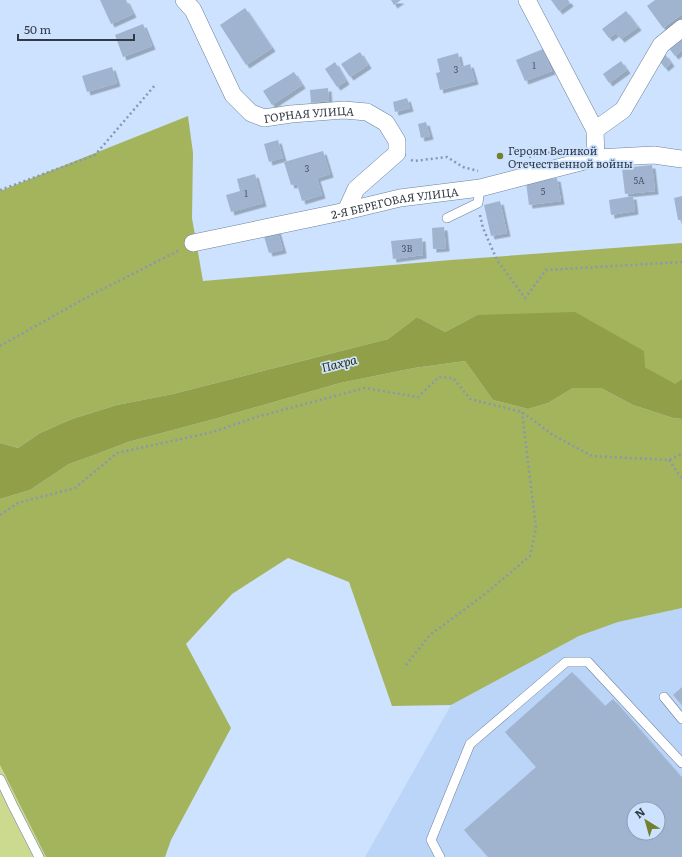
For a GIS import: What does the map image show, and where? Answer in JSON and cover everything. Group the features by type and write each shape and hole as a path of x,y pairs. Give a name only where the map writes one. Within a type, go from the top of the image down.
{"street":[{"name":"ГОРНАЯ УЛИЦА","path":"184,0 193,10 233,95 251,113 264,118 291,114 344,110 367,112 386,123 397,140 397,153"},
{"path":"528,0 595,130 596,158"},
{"path":"595,130 623,110 661,45 682,28"},
{"path":"346,211 356,189 397,153"},
{"name":"2-Я БЕРЕГОВАЯ УЛИЦА","path":"193,243 346,211 400,198 480,188 596,158 654,155 682,159"}],"lane":[{"path":"446,218 478,203 480,188"},
{"path":"440,857 431,840 470,744 566,662 588,662 682,763"},
{"path":"664,698 682,719"},
{"path":"0,779 40,857"}],"path":[{"path":"0,190 95,155 156,84"},
{"path":"525,158 544,152 551,153"},
{"path":"397,153 414,162 447,157 463,167 479,171"},
{"path":"483,228 497,260 525,298 546,270 682,262"},
{"path":"0,346 91,295 193,243"},
{"path":"0,515 18,503 75,488 117,453 213,432 256,417 365,388 418,397 440,377 453,378 470,399 522,412 553,435 592,456 669,460 682,454"},
{"path":"406,665 430,635 485,594 530,556 536,528 522,412"},
{"path":"669,460 682,479"}],"shaded area":[{"path":"188,116 193,153 192,218 203,281 451,260 682,243 682,379 675,385 645,367 477,315 445,332 417,317 388,339 173,394 117,405 72,419 40,433 18,448 0,443 0,191"},
{"path":"465,361 493,400 528,409 548,403 573,388 601,388 633,405 673,418 682,419 682,608 618,622 579,636 451,705 392,706 349,582 288,558 232,594 186,644 231,728 171,840 165,857 46,857 0,765 0,499 30,490 69,464 128,442 340,383 414,368"},
{"path":"682,608 682,857 365,857 451,705 579,636 618,622"},
{"path":"0,765 46,857 0,857"}],"water":[{"name":"Пахра","path":"575,312 644,351 645,367 675,384 682,379 682,419 673,418 633,405 601,388 573,388 548,403 528,409 493,400 465,361 414,368 340,383 128,442 69,464 30,490 0,499 0,443 18,448 40,433 72,419 117,405 173,394 388,339 417,317 445,332 477,315"}],"building":[{"path":"100,0 126,0 133,14 111,24"},
{"path":"391,0 401,0 394,5"},
{"path":"551,0 568,0 570,3 559,11"},
{"path":"655,0 682,0 682,14 663,28 647,6"},
{"path":"245,8 272,48 246,65 220,25"},
{"path":"626,11 638,27 621,39 616,33 609,38 602,29"},
{"path":"143,24 152,46 123,57 115,35"},
{"path":"682,37 682,50 675,56 668,47"},
{"path":"543,49 552,71 525,81 516,60"},
{"path":"360,52 368,65 350,77 341,64"},
{"path":"458,53 461,67 470,64 475,81 440,90 436,73 440,72 437,59"},
{"path":"665,54 671,63 665,68 658,59"},
{"path":"621,61 627,70 609,83 603,74"},
{"path":"335,62 346,81 337,87 325,69"},
{"path":"112,67 117,83 87,92 82,76"},
{"path":"294,72 302,85 272,105 263,91"},
{"path":"328,88 329,101 311,103 310,90"},
{"path":"407,98 410,108 395,112 393,102"},
{"path":"426,122 430,136 421,138 418,124"},
{"path":"278,140 283,158 269,162 264,144"},
{"path":"323,151 330,174 317,178 322,195 302,201 297,184 291,185 284,162"},
{"path":"652,165 655,191 625,194 622,168"},
{"path":"255,174 263,203 231,212 226,195 240,191 237,179"},
{"path":"557,178 561,201 529,205 526,182"},
{"path":"633,196 635,211 611,215 609,200"},
{"path":"682,196 682,220 678,220 674,198"},
{"path":"500,201 507,233 491,236 484,205"},
{"path":"444,227 446,248 433,249 432,228"},
{"path":"277,229 283,250 269,253 263,233"},
{"path":"422,238 423,255 393,259 391,241"},
{"path":"572,672 605,706 613,699 682,778 682,857 488,857 464,830 536,767 505,732"},
{"path":"682,687 682,705 673,695"}],"place":[{"name":"Героям Великой Отечественной войны","path":"500,156"}]}
